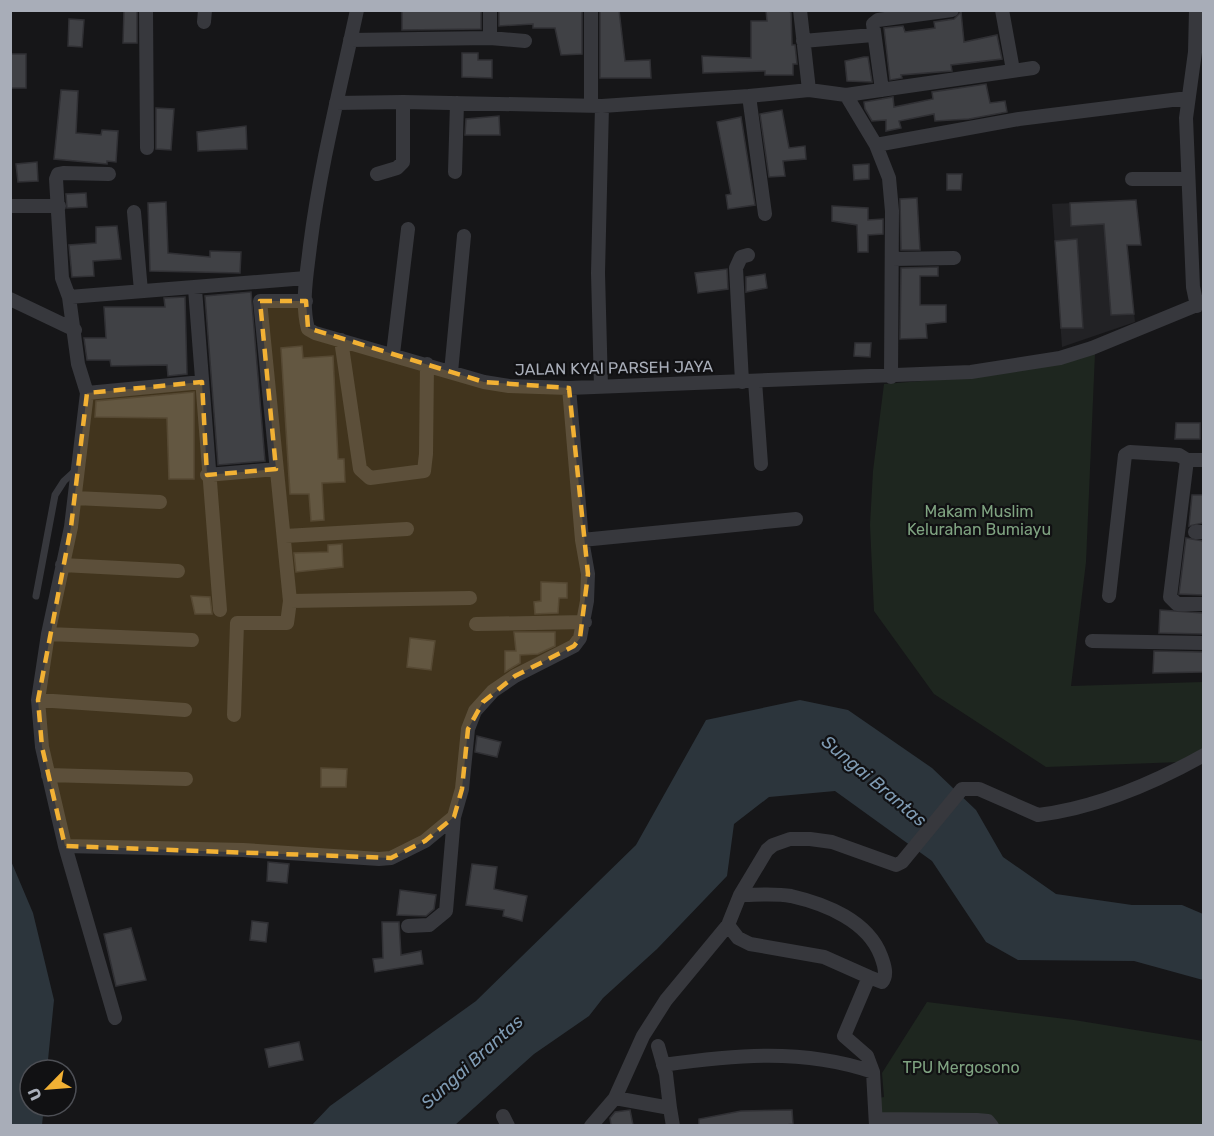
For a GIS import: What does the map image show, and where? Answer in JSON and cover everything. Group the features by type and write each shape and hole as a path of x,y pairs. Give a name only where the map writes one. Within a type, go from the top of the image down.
{"street":[{"path":"146,10 147,148"},
{"name":"JALAN KYAI PARSEH JAYA","path":"357,10 317,197 306,278 308,329 451,372 509,386 569,388 891,377 971,372 1060,358 1200,304"},
{"path":"490,10 490,38"},
{"path":"591,10 597,106 601,387"},
{"path":"800,10 809,90"},
{"path":"882,90 873,24 878,20 952,10"},
{"path":"1002,10 1013,70"},
{"path":"1196,10 1193,71 1188,98 1187,179 1193,287 1200,304"},
{"path":"802,41 873,35"},
{"path":"350,40 490,38 525,40"},
{"path":"336,103 597,106 809,90 846,95 1033,68"},
{"path":"846,95 876,145 889,178 892,260 891,377"},
{"path":"749,96 765,214"},
{"path":"876,145 1019,118 1188,98"},
{"path":"376,174 397,168 403,162 404,102"},
{"path":"455,172 457,103"},
{"path":"109,174 58,174 62,278 69,297 78,364 87,393 75,498 48,634 38,700 48,775 65,846 115,1018"},
{"path":"1132,178 1187,179"},
{"path":"10,206 59,206"},
{"path":"134,212 141,291"},
{"path":"393,354 408,229"},
{"path":"451,372 464,236"},
{"path":"748,255 737,262 735,286 761,464"},
{"path":"892,260 954,258"},
{"path":"69,297 195,289 306,278"},
{"path":"234,715 237,623 287,623 290,601 259,281"},
{"path":"195,289 207,475 220,610"},
{"path":"10,299 75,330"},
{"path":"260,302 306,301"},
{"path":"341,340 360,469 370,478 424,471 427,364"},
{"path":"87,393 202,382"},
{"path":"408,926 429,925 446,911 454,817 462,789 468,729 475,711 493,691 515,676 574,646 585,622 588,574 582,540 569,388"},
{"path":"1109,597 1125,455 1130,452 1179,455 1188,460 1203,460"},
{"path":"1188,460 1170,597 1176,604 1203,604"},
{"path":"207,475 276,469"},
{"path":"75,498 160,502"},
{"path":"582,540 796,519"},
{"path":"285,536 407,529"},
{"path":"62,565 178,571"},
{"path":"290,601 470,598"},
{"path":"476,624 585,622"},
{"path":"48,634 192,640"},
{"path":"1092,641 1203,643"},
{"path":"38,700 185,710"},
{"path":"591,1125 615,1098 652,1022 728,925 740,895 772,845 790,839 832,842 890,865 902,862 962,789 979,789 1038,815 1093,803 1186,765 1203,755"},
{"path":"48,775 186,779"},
{"path":"65,846 243,850 379,859 391,858 425,841 454,817"},
{"path":"728,925 738,938 750,944 824,957 882,982 885,975 881,956 866,930 832,910 790,896 740,895"},
{"path":"869,977 844,1035 867,1056 873,1072 876,1122 977,1120 988,1121 992,1125"},
{"path":"658,1046 673,1125"},
{"path":"663,1065 698,1059 767,1054 831,1061 873,1072"},
{"path":"615,1098 670,1108"}],"lane":[{"path":"36,596 55,495 64,481 80,466"}],"highlighted area":[{"path":"260,301 306,301 308,328 484,382 569,388 588,574 580,638 574,646 515,676 483,702 468,729 462,789 454,817 425,841 391,858 65,846 42,747 38,700 71,527 87,393 202,382 207,475 276,469"}],"shaded area":[{"path":"1136,200 1141,245 1127,245 1135,322 1062,347 1052,204"}],"green space":[{"name":"Makam Muslim Kelurahan Bumiayu","path":"1095,353 1086,562 1071,686 1203,682 1203,749 1181,762 1046,767 934,694 874,611 870,525 873,471 884,384 971,377"},
{"name":"TPU Mergosono","path":"927,1002 1074,1020 1203,1041 1203,1125 881,1125 877,1098 884,1097 882,1073"}],"water":[{"name":"Sungai Brantas","path":"800,700 848,710 932,768 976,810 1003,857 1056,894 1132,905 1182,905 1203,914 1203,980 1134,961 1018,960 986,942 932,861 835,791 769,797 734,824 727,876 657,949 603,998 589,1016 534,1054 455,1125 311,1126 330,1106 476,1001 636,845 706,720"},
{"path":"11,861 33,913 54,1000 48,1058 18,1058 18,1118 43,1118 42,1125 11,1125"}],"building":[{"path":"124,10 137,10 137,43 123,43"},
{"path":"402,10 481,10 481,29 402,30"},
{"path":"582,10 582,54 561,55 555,28 533,28 533,24 499,26 499,11"},
{"path":"600,10 619,10 625,61 650,60 651,78 600,78"},
{"path":"766,10 789,10 791,13 792,45 795,45 797,64 793,64 793,75 765,75 765,71 703,73 702,56 751,58 751,21 767,21"},
{"path":"961,12 964,42 997,35 1002,59 951,65 952,71 901,75 902,78 890,80 884,28 903,26 905,32 935,28 934,22 954,19"},
{"path":"69,19 84,20 82,47 68,46"},
{"path":"462,53 478,53 478,60 492,60 492,78 462,77"},
{"path":"10,54 26,54 26,88 10,88"},
{"path":"868,57 872,82 847,81 845,61"},
{"path":"986,84 990,103 1005,101 1007,112 969,119 935,121 934,114 899,121 901,128 886,131 886,120 872,121 865,109 864,102 893,97 894,107 933,99 932,92"},
{"path":"61,90 78,91 76,133 101,135 102,130 118,131 116,162 107,161 107,164 54,159"},
{"path":"156,108 174,109 171,150 156,149"},
{"path":"782,110 789,148 805,146 806,159 783,161 785,176 769,177 760,114"},
{"path":"499,116 500,135 465,135 466,119"},
{"path":"741,117 755,205 728,209 726,195 731,194 717,122"},
{"path":"246,126 247,149 198,151 197,132"},
{"path":"37,162 38,181 18,182 16,164"},
{"path":"869,164 869,179 854,180 853,165"},
{"path":"947,174 962,174 961,190 947,190"},
{"path":"86,193 87,207 67,208 66,194"},
{"path":"917,198 920,250 901,250 900,199"},
{"path":"1136,200 1141,245 1127,245 1134,314 1111,315 1104,224 1071,226 1070,203"},
{"path":"166,202 168,253 210,257 210,251 241,252 240,273 150,271 148,203"},
{"path":"832,206 868,208 868,220 883,219 883,234 868,235 868,252 858,252 857,225 832,221"},
{"path":"117,226 121,259 93,261 94,276 72,277 69,245 96,243 96,227"},
{"path":"1077,239 1083,328 1061,328 1055,241"},
{"path":"938,267 938,276 920,276 920,305 946,305 946,322 926,324 927,338 900,339 901,268"},
{"path":"727,269 728,289 698,293 695,273"},
{"path":"765,274 767,288 746,292 746,277"},
{"path":"251,292 265,461 218,465 205,296"},
{"path":"185,297 187,374 168,376 167,365 111,366 110,360 87,360 84,338 106,338 104,307 165,307 164,298"},
{"path":"855,343 871,343 870,357 854,356"},
{"path":"302,346 303,358 333,356 338,459 344,459 345,482 322,483 324,520 311,521 309,494 290,494 281,348"},
{"path":"194,392 194,479 169,479 167,418 95,417 96,401"},
{"path":"1176,423 1200,423 1200,439 1175,439"},
{"path":"1192,495 1203,495 1203,523 1189,526"},
{"path":"1186,538 1203,541 1203,595 1179,594"},
{"path":"342,544 343,567 296,572 294,553 328,552 328,545"},
{"path":"541,582 567,583 567,598 559,598 558,613 535,614 534,602 541,601"},
{"path":"191,596 210,597 212,614 195,614"},
{"path":"1160,610 1203,613 1203,634 1159,633"},
{"path":"514,632 555,632 555,646 538,654 520,655 520,663 505,672 505,651 516,651"},
{"path":"410,638 435,641 431,670 407,667"},
{"path":"1154,651 1203,652 1203,672 1153,673"},
{"path":"477,736 501,742 497,757 475,752"},
{"path":"321,768 347,769 346,787 321,787"},
{"path":"268,862 289,864 287,883 267,881"},
{"path":"472,864 497,867 494,889 527,896 522,921 503,916 504,910 466,905"},
{"path":"400,890 436,895 434,909 426,916 397,915"},
{"path":"252,921 268,923 266,942 250,940"},
{"path":"382,922 399,922 401,955 421,951 423,964 375,972 373,959 383,958"},
{"path":"131,928 146,980 116,986 104,934"},
{"path":"299,1042 303,1060 269,1067 265,1049"},
{"path":"630,1110 633,1125 611,1125 610,1118 615,1112"},
{"path":"792,1110 793,1124 699,1125 699,1119 741,1111"}]}
